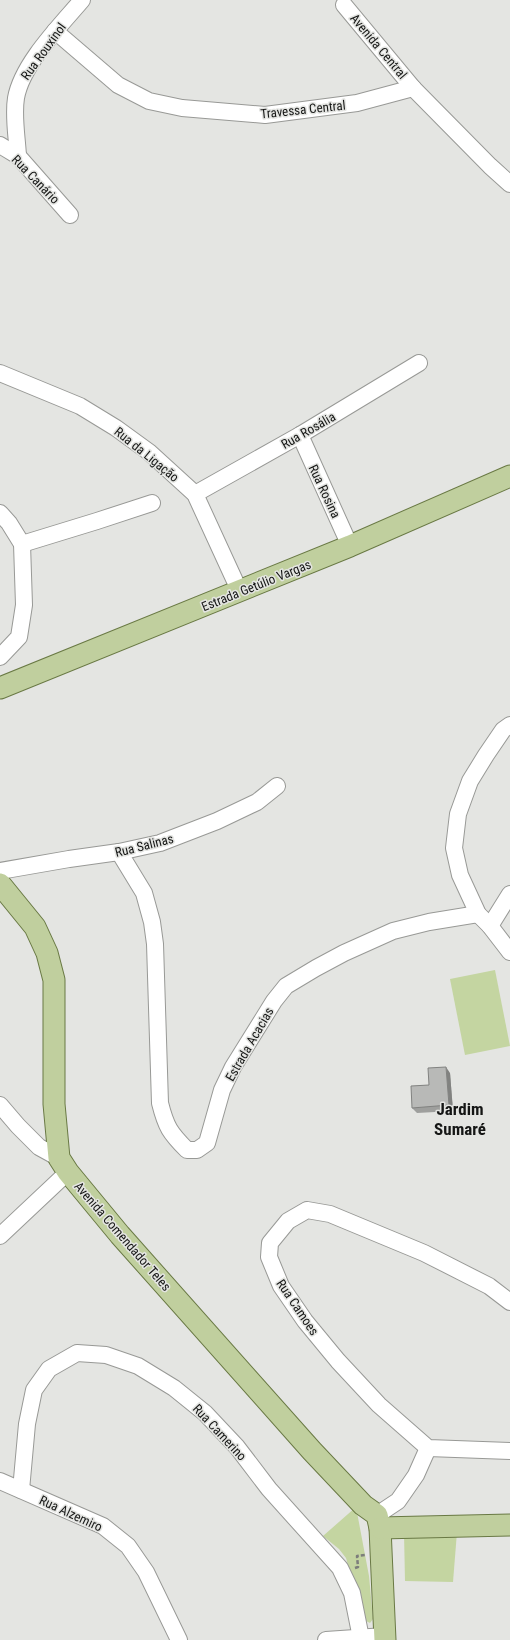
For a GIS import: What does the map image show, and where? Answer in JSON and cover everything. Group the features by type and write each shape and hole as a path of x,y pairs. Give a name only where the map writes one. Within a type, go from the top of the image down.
{"main road":[{"name":"Estrada Getúlio Vargas","path":"0,688 240,592 510,476"},
{"path":"0,884 35,928 47,953 54,980 54,1104 64,1165"},
{"name":"Avenida Comendador Teles","path":"64,1165 124,1240 312,1451 379,1521"},
{"path":"385,1638 379,1521 510,1525"}],"street":[{"name":"Rua Rouxinol","path":"18,156 16,99 19,84 25,72 55,31 82,0"},
{"name":"Avenida Central","path":"344,5 413,88"},
{"name":"Travessa Central","path":"55,31 118,85 149,101 182,108 265,114 357,103 413,88"},
{"path":"413,88 490,166 510,184"},
{"name":"Rua Canário","path":"0,146 18,156 70,215"},
{"name":"Rua Rosália","path":"195,494 300,435 419,363"},
{"name":"Rua da Ligação","path":"0,373 80,406 116,428 149,452 195,494 240,592"},
{"name":"Rua Rosina","path":"300,435 350,546"},
{"path":"22,544 152,503"},
{"path":"0,513 9,523 22,544 24,605 19,638 0,657"},
{"path":"510,725 503,730 470,781 458,814 454,848 460,876 478,914 490,926 510,952"},
{"name":"Rua Salinas","path":"0,871 119,852 160,842 217,821 257,802 277,786"},
{"name":"Estrada Acacias","path":"119,852 144,893 149,907 155,944 160,1103 165,1122 174,1136 187,1150 196,1150 207,1143 222,1090 233,1067 274,1001 286,986 344,953 394,931 429,922 478,914"},
{"path":"490,926 510,894"},
{"path":"0,1105 38,1147 64,1165 0,1236"},
{"name":"Rua Camoes","path":"428,1448 379,1405 338,1361 305,1321 281,1286 269,1257 270,1243 288,1220 307,1210 330,1214 424,1253 489,1286 510,1302"},
{"name":"Rua Camerino","path":"21,1490 27,1424 34,1390 49,1368 77,1353 106,1355 138,1366 174,1388 205,1413 236,1447 269,1489 340,1568 352,1593 361,1638"},
{"path":"379,1521 398,1501 416,1475 428,1448 510,1451"},
{"name":"Rua Alzemiro","path":"0,1480 103,1526 128,1546 146,1572 179,1640"},
{"path":"326,1640 385,1638"}],"path":[{"path":"340,1568 352,1563 354,1568 358,1567 357,1556 381,1552"}],"green space":[{"path":"495,970 510,1046 465,1055 450,979"},
{"path":"356,1507 369,1576 373,1619 370,1623 364,1620 346,1558 339,1549 323,1536"},
{"path":"457,1532 453,1582 405,1581 404,1533"}],"building":[{"path":"446,1067 449,1105 412,1108 411,1086 429,1085 428,1068"}],"district":[{"name":"Jardim Sumaré","path":"460,1119"}]}
